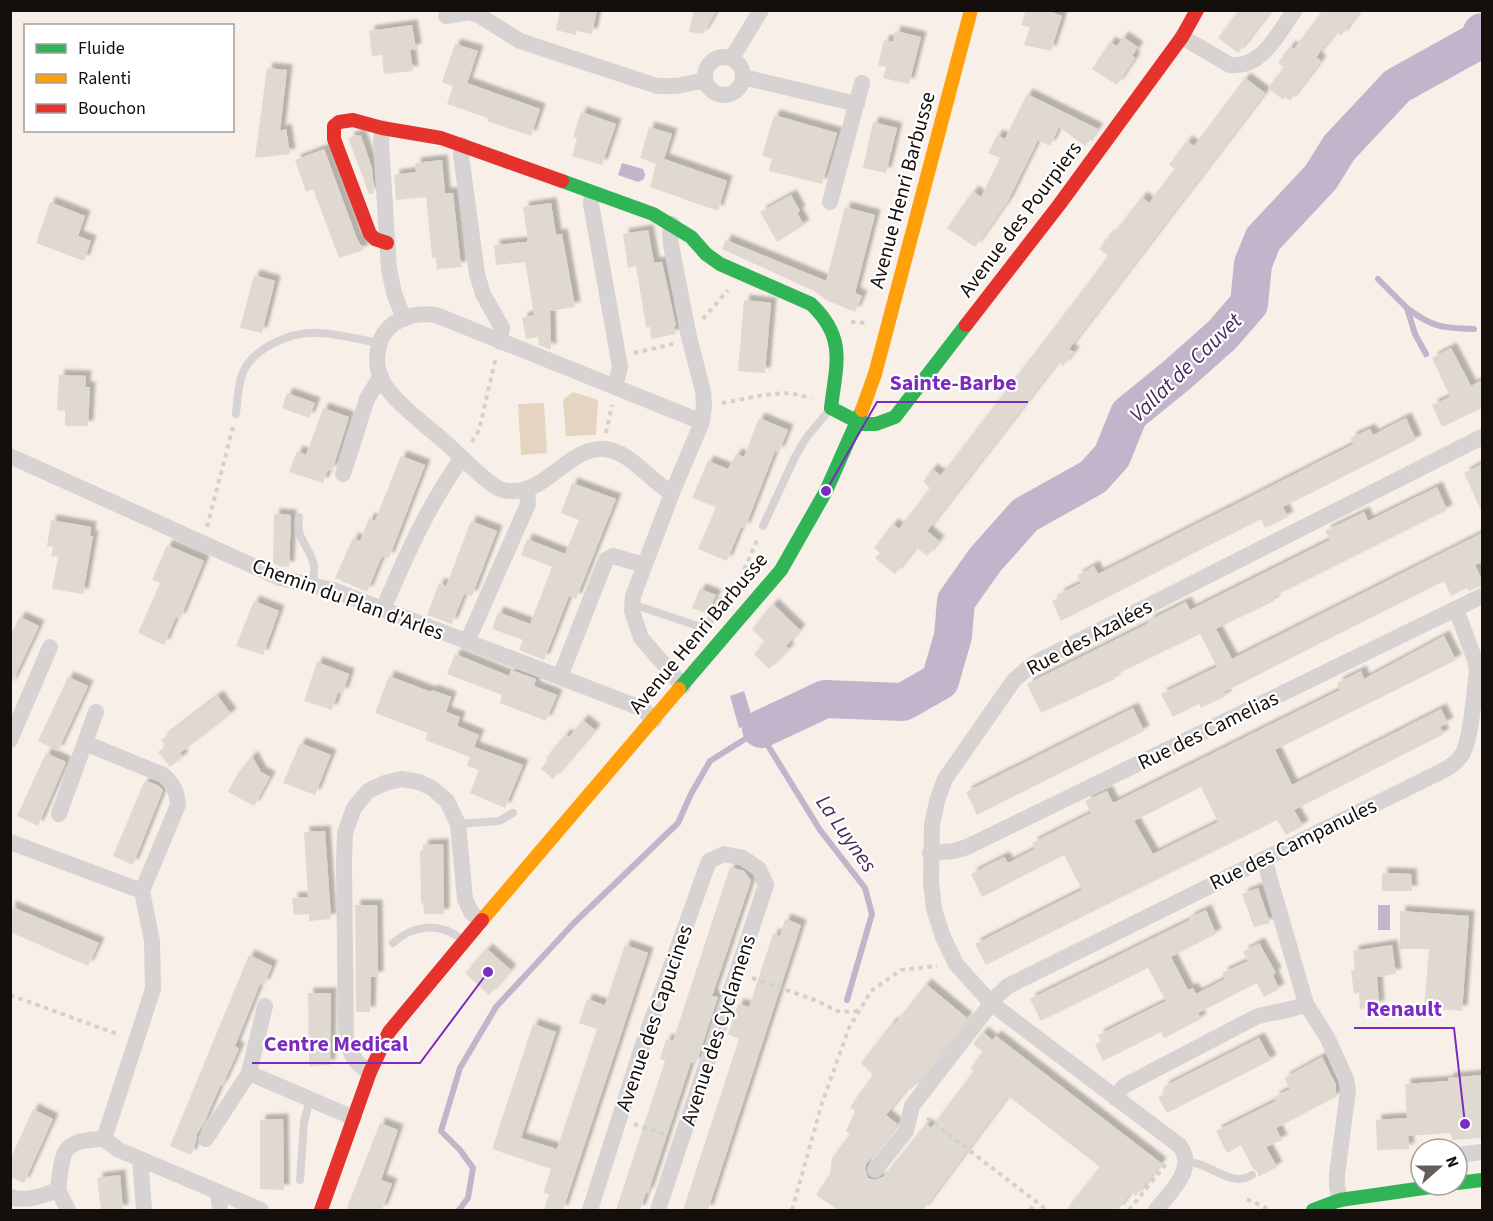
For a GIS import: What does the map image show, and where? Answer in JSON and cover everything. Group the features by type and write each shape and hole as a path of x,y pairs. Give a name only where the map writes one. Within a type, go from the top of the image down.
{"street":[{"path":"732,58 760,10"},
{"name":"Avenue Henri Barbusse","path":"321,1210 370,1072 389,1032 781,570 826,491 857,424 875,374 971,10"},
{"name":"Avenue des Pourpiers","path":"857,424 880,425 895,417 1059,205 1182,37 1197,10"},
{"path":"1182,37 1230,65 1244,65 1260,57 1295,10"},
{"path":"446,16 470,12 520,42 657,86 677,86 705,80"},
{"path":"720,57 732,58 741,67 743,77 737,91 724,96 711,91 705,80 706,68 720,57"},
{"path":"743,77 857,104"},
{"path":"830,202 862,83"},
{"path":"387,243 375,239 370,234 334,139 334,126 339,122 346,120 441,138 653,214 691,237 706,254 720,264 811,303 822,312 835,332 837,344 831,408 857,424"},
{"path":"382,128 387,243 394,292 404,319"},
{"path":"462,145 461,154 477,274 483,294 502,328 500,342"},
{"path":"592,194 591,204 620,367 615,387"},
{"path":"672,224 671,245 689,337 703,391 703,414 644,565 633,596 632,610 641,638 683,686"},
{"path":"672,493 652,481 629,459 616,452 603,449 581,454 543,482 527,489 501,490 462,458 397,399 383,383 377,366 380,343 387,328 404,319 420,313 436,315 615,387 703,414"},
{"path":"343,474 368,399 381,376"},
{"name":"Rue des Azalées","path":"1187,1162 1180,1146 992,1004 956,964 943,937 934,909 930,852 932,825 945,779 1014,680 1024,671 1060,649 1482,437"},
{"name":"Chemin du Plan d'Arles","path":"10,456 280,578 333,590 643,709 654,720"},
{"path":"383,609 417,530 444,483 462,458"},
{"path":"467,642 528,504 527,489"},
{"path":"560,677 606,560 613,556 644,565"},
{"name":"Rue des Camelias","path":"930,852 942,853 967,847 1482,596"},
{"name":"Rue des Campanules","path":"875,1170 906,1131 912,1107 1008,986 1446,770 1457,762 1467,741 1477,671 1456,609"},
{"path":"10,740 50,647"},
{"path":"59,814 96,712"},
{"path":"85,743 163,775 172,784 177,794 178,805 142,891 152,941 153,989 104,1138"},
{"path":"370,1072 358,1066 350,1052 346,1037 344,862 345,832 354,808 368,790 401,779 419,782 432,788 447,801 458,824 465,899 471,912 481,921"},
{"path":"10,842 142,891"},
{"name":"Avenue des Capucines","path":"590,1210 643,1044 709,861 723,854 743,858"},
{"name":"Avenue des Cyclamens","path":"658,1210 766,885 759,869 743,858"},
{"path":"1264,859 1306,1004 1327,1037 1346,1079 1348,1090 1336,1186 1340,1200"},
{"path":"1115,1098 1124,1086 1256,1017 1268,1012 1281,1013 1294,1010 1306,1004"},
{"path":"206,1138 249,1073 265,1005"},
{"path":"249,1073 354,1118"},
{"path":"68,1210 58,1190 63,1158 70,1145 82,1139 104,1138 119,1150 261,1210"},
{"path":"140,1159 144,1210"},
{"path":"1156,1210 1184,1174 1187,1162"},
{"path":"10,1197 37,1198 58,1190"},
{"path":"1313,1210 1340,1200 1409,1190"},
{"path":"218,1192 220,1210"}],"lane":[{"path":"236,414 241,376 253,358 270,345 297,335 319,332 380,343"},
{"path":"763,526 795,457 806,438 831,408"},
{"path":"299,518 297,528 299,535 315,568 312,585"},
{"path":"632,604 701,627 711,619 721,600"},
{"path":"458,824 500,821 513,813"},
{"path":"393,943 402,935 421,927 453,932 465,941"},
{"path":"300,1180 304,1122 310,1099"},
{"path":"1187,1162 1198,1162 1233,1179 1244,1180 1252,1175"}],"path":[{"path":"462,458 479,430 500,342"},
{"path":"603,449 615,387"},
{"path":"703,414 786,393 801,394 831,408"},
{"path":"203,543 236,414"},
{"path":"734,593 763,526"},
{"path":"792,1210 822,1103 849,1028 871,991 901,970 956,964"},
{"path":"737,973 815,1000 837,1011 860,1010"},
{"path":"10,995 136,1041"},
{"path":"912,1107 1047,1210"},
{"path":"619,1119 682,1140"},
{"path":"1129,1210 1180,1146"},
{"path":"1247,1199 1268,1209"},
{"path":"1030,1210 1036,1203"}],"shaded area":[{"path":"622,163 643,169 644,179 638,182 618,175"},
{"path":"573,392 598,400 596,435 566,436 563,400"},
{"path":"544,403 547,453 521,455 518,404"},
{"path":"744,691 754,724 739,728 730,696"},
{"path":"1378,905 1390,905 1390,930 1378,930"}],"building":[{"path":"560,10 597,10 592,34 576,31 576,35 556,30"},
{"path":"694,10 717,10 703,34 689,32"},
{"path":"1026,10 1045,10 1062,16 1051,51 1024,45 1030,27 1021,25"},
{"path":"1239,10 1271,10 1238,53 1218,38"},
{"path":"1323,10 1360,10 1341,36 1336,32 1316,57 1321,61 1290,101 1285,97 1283,100 1268,88 1284,67 1278,63 1290,46 1294,49"},
{"path":"412,25 416,49 410,50 413,71 384,74 382,55 372,56 369,31"},
{"path":"895,31 921,37 909,84 883,78 886,67 878,65 884,40 893,42"},
{"path":"1123,37 1138,47 1132,56 1135,58 1117,85 1092,69 1110,42 1117,46"},
{"path":"455,44 478,51 467,83 540,109 531,136 447,104 453,86 442,82"},
{"path":"267,68 287,70 280,131 286,129 290,154 255,158"},
{"path":"1245,78 1265,93 1069,349 1074,352 1063,366 1058,362 927,531 939,541 927,556 916,547 895,574 875,558 880,553 874,548 893,524 899,529 930,488 923,482 932,469 940,475 946,469 1082,291 1108,256 1099,249 1109,236 1111,237 1142,197 1149,203 1175,169 1169,165 1187,141 1194,146"},
{"path":"1027,94 1098,129 1085,146 1059,127 1050,146 1038,140 1008,201 975,247 947,228 973,191 981,197 1000,158 988,153 997,135 1005,139"},
{"path":"581,112 616,124 602,165 572,156 577,138 573,137"},
{"path":"774,115 837,133 822,184 769,171 772,159 762,156"},
{"path":"873,122 897,128 886,173 863,168"},
{"path":"649,127 672,134 664,159 727,181 718,211 650,187 656,164 640,158"},
{"path":"361,136 372,168 374,193 369,194 348,138"},
{"path":"324,149 357,239 364,250 339,258 313,189 306,192 295,160"},
{"path":"442,160 445,193 453,193 461,267 437,269 436,258 432,258 426,197 396,200 394,175 416,172 415,163"},
{"path":"791,195 800,211 797,213 804,225 777,242 760,212"},
{"path":"50,202 85,216 78,236 91,241 84,261 36,243"},
{"path":"551,203 556,235 562,234 575,307 550,311 551,350 539,345 538,337 526,339 522,318 534,315 525,262 496,265 494,245 526,242 528,240 523,207"},
{"path":"845,207 875,215 855,293 862,296 855,312 722,249 726,240 826,281"},
{"path":"648,230 654,263 662,262 676,326 674,326 676,334 651,339 650,327 646,327 636,266 628,268 623,234"},
{"path":"254,275 275,281 262,333 240,328"},
{"path":"744,300 771,303 765,373 738,371"},
{"path":"1451,348 1471,386 1482,380 1482,408 1442,427 1432,405 1450,397 1432,358"},
{"path":"59,375 86,376 85,387 90,387 88,426 65,426 65,411 57,410"},
{"path":"287,393 315,403 309,418 282,408"},
{"path":"323,408 349,417 332,471 328,470 323,483 289,472 297,451 306,455"},
{"path":"759,418 788,430 779,452 775,451 745,528 741,527 727,561 698,549 716,507 692,498 708,461 728,469 736,454 744,457"},
{"path":"1406,418 1416,440 1283,507 1288,517 1265,528 1261,519 1061,621 1052,601 1060,597 1059,594 1081,583 1077,576 1094,566 1098,574 1354,444 1350,438 1370,429 1373,435"},
{"path":"401,456 425,465 389,558 382,556 367,592 335,578 353,538 360,541 369,518 375,521"},
{"path":"1482,464 1482,513 1464,473"},
{"path":"572,483 616,499 576,599 569,596 544,660 519,650 523,640 492,629 498,612 530,624 552,567 521,555 527,539 565,554 579,520 561,513"},
{"path":"1437,487 1447,510 1273,597 1274,601 1216,629 1232,659 1482,533 1482,562 1475,565 1482,580 1482,586 1468,591 1467,588 1451,596 1444,581 1224,692 1226,696 1201,708 1199,704 1173,717 1161,694 1217,667 1200,634 1113,676 1115,679 1041,713 1027,684 1186,602 1190,610 1330,540 1325,531 1364,512 1368,521"},
{"path":"274,514 291,515 289,567 273,563"},
{"path":"51,520 91,527 90,536 93,536 83,594 52,589 58,557 51,556 53,547 47,546"},
{"path":"471,521 497,531 472,596 464,594 452,624 427,615 439,583 446,586"},
{"path":"167,545 204,561 180,619 176,617 164,645 138,633 160,583 152,580"},
{"path":"700,589 716,595 707,614 692,608"},
{"path":"254,601 279,611 263,655 236,646"},
{"path":"773,604 800,630 786,646 789,649 769,669 754,654 765,642 752,629"},
{"path":"20,617 39,626 10,687 10,635"},
{"path":"1444,636 1456,660 1275,750 1292,785 1441,709 1448,723 1440,727 1444,734 1294,810 1303,826 1286,835 1277,820 986,965 975,944 1082,890 1064,855 982,897 971,874 1004,857 1008,863 1035,849 1032,843 1091,813 1085,801 1107,791 1113,803 1340,690 1337,683 1361,671 1364,679","holes":["1201,787 1218,822 1153,854 1134,821"]},
{"path":"455,654 509,676 511,670 536,679 534,686 557,695 546,721 500,703 502,695 447,674"},
{"path":"317,662 349,674 343,694 338,692 332,710 304,701"},
{"path":"389,676 451,697 446,712 460,717 457,726 479,735 474,747 523,765 505,808 470,793 479,770 467,766 470,757 425,740 428,733 375,713"},
{"path":"68,677 88,686 58,751 38,741"},
{"path":"218,696 231,714 180,753 183,757 170,767 158,752 166,746 161,740"},
{"path":"1133,708 1144,731 977,815 966,792"},
{"path":"583,720 595,730 553,779 541,769 548,760 546,758 566,734 569,737"},
{"path":"300,743 331,755 315,795 283,783"},
{"path":"46,753 66,762 38,826 17,816"},
{"path":"252,756 261,772 270,777 254,806 228,792 237,775"},
{"path":"144,782 150,782 163,790 133,865 113,856"},
{"path":"325,831 331,919 309,921 309,914 294,915 292,898 308,897 304,832"},
{"path":"443,844 444,914 424,914 423,903 421,903 420,850 423,850 423,845"},
{"path":"730,867 744,871 751,881 712,996 718,997 696,1064 691,1062 648,1193 646,1193 640,1210 616,1210 665,1061 660,1059 666,1039 673,1041"},
{"path":"1382,873 1411,874 1412,891 1382,891"},
{"path":"1258,888 1270,923 1254,927 1242,894"},
{"path":"355,905 377,905 378,977 371,977 370,1012 356,1012"},
{"path":"10,906 99,943 88,966 10,932"},
{"path":"1206,910 1216,934 1171,957 1188,990 1193,988 1196,994 1225,979 1222,973 1248,961 1243,952 1259,943 1276,973 1273,975 1279,989 1264,997 1257,983 1198,1013 1201,1019 1164,1038 1161,1032 1103,1061 1095,1045 1101,1041 1098,1035 1166,1001 1148,968 1041,1021 1030,999"},
{"path":"1400,911 1469,916 1462,1011 1424,1008 1429,949 1400,949"},
{"path":"785,919 801,925 708,1210 683,1210 739,1039 728,1034 738,1004 749,1007 773,934 780,936"},
{"path":"625,945 648,953 563,1210 544,1210 549,1194 543,1193 551,1169 492,1149 533,1024 556,1032 521,1138 557,1149 597,1029 579,1023 587,999 605,1005"},
{"path":"1392,945 1396,974 1377,977 1379,1006 1360,1009 1359,993 1354,994 1351,970 1355,970 1353,951"},
{"path":"487,949 511,970 489,995 465,973"},
{"path":"249,955 272,966 264,985 260,984 235,1046 239,1049 197,1134 191,1155 170,1146"},
{"path":"926,984 967,1018 911,1090 908,1087 886,1115 897,1124 866,1164 868,1178 874,1180 883,1177 926,1124 931,1128 974,1071 970,1068 983,1052 973,1044 983,1032 992,1040 996,1036 1161,1163 1136,1196 1131,1192 1118,1210 1066,1210 1100,1167 1008,1096 923,1210 838,1210 816,1195 830,1174 832,1158 850,1134 846,1131 855,1111 850,1107 873,1075 861,1063"},
{"path":"308,993 331,993 330,1065 309,1066"},
{"path":"1259,1038 1271,1060 1167,1113 1158,1097 1166,1093 1163,1087"},
{"path":"1322,1057 1336,1085 1336,1097 1276,1128 1282,1140 1266,1147 1277,1167 1258,1177 1258,1172 1253,1169 1241,1145 1227,1153 1216,1131 1276,1101 1274,1097 1290,1089 1284,1078"},
{"path":"1482,1075 1482,1138 1452,1137 1451,1133 1408,1136 1409,1149 1377,1150 1376,1120 1407,1118 1405,1084 1449,1081 1448,1078"},
{"path":"33,1109 53,1119 24,1183 10,1177 10,1160"},
{"path":"283,1119 284,1190 260,1189 260,1120"},
{"path":"380,1123 398,1130 381,1180 392,1184 382,1210 346,1210"},
{"path":"120,1175 123,1210 101,1210 97,1178"}],"waterway":[{"name":"Vallat de Cauvet","path":"761,729 825,699 903,702 940,681 953,636 956,601 985,560 1025,515 1093,477 1112,456 1129,414 1222,335 1249,304 1253,264 1263,239 1321,177 1339,148 1397,86 1478,41 1482,32"},
{"path":"1378,279 1407,308 1415,334 1426,354"},
{"path":"1408,309 1439,326 1474,329"},
{"name":"La Luynes","path":"459,1210 468,1198 473,1168 460,1150 441,1131 460,1068 496,1007 573,924 678,823 710,761 761,729 767,744 820,830 865,888 872,914 847,1000"}],"traffic: fast":[{"path":"562,181 653,214 691,237 706,254 720,264 811,304 830,328 834,340 836,365 831,408 862,424 876,424 895,417 966,325"},
{"path":"679,689 781,570 826,491 862,410"},
{"path":"1469,1182 1482,1180"},
{"path":"1313,1210 1340,1200 1409,1190"}],"traffic: slow":[{"path":"862,410 875,374 971,10"},
{"path":"482,920 679,689"}],"traffic: jam":[{"path":"966,325 1059,205 1182,37 1197,10"},
{"path":"387,243 375,239 370,234 334,139 334,126 339,122 353,120 382,128 441,138 562,181"},
{"path":"321,1210 370,1072 389,1032 482,920"}],"place":[{"name":"Sainte-Barbe","path":"826,491"},
{"name":"Centre Medical","path":"488,972"},
{"name":"Renault","path":"1465,1124"}]}
